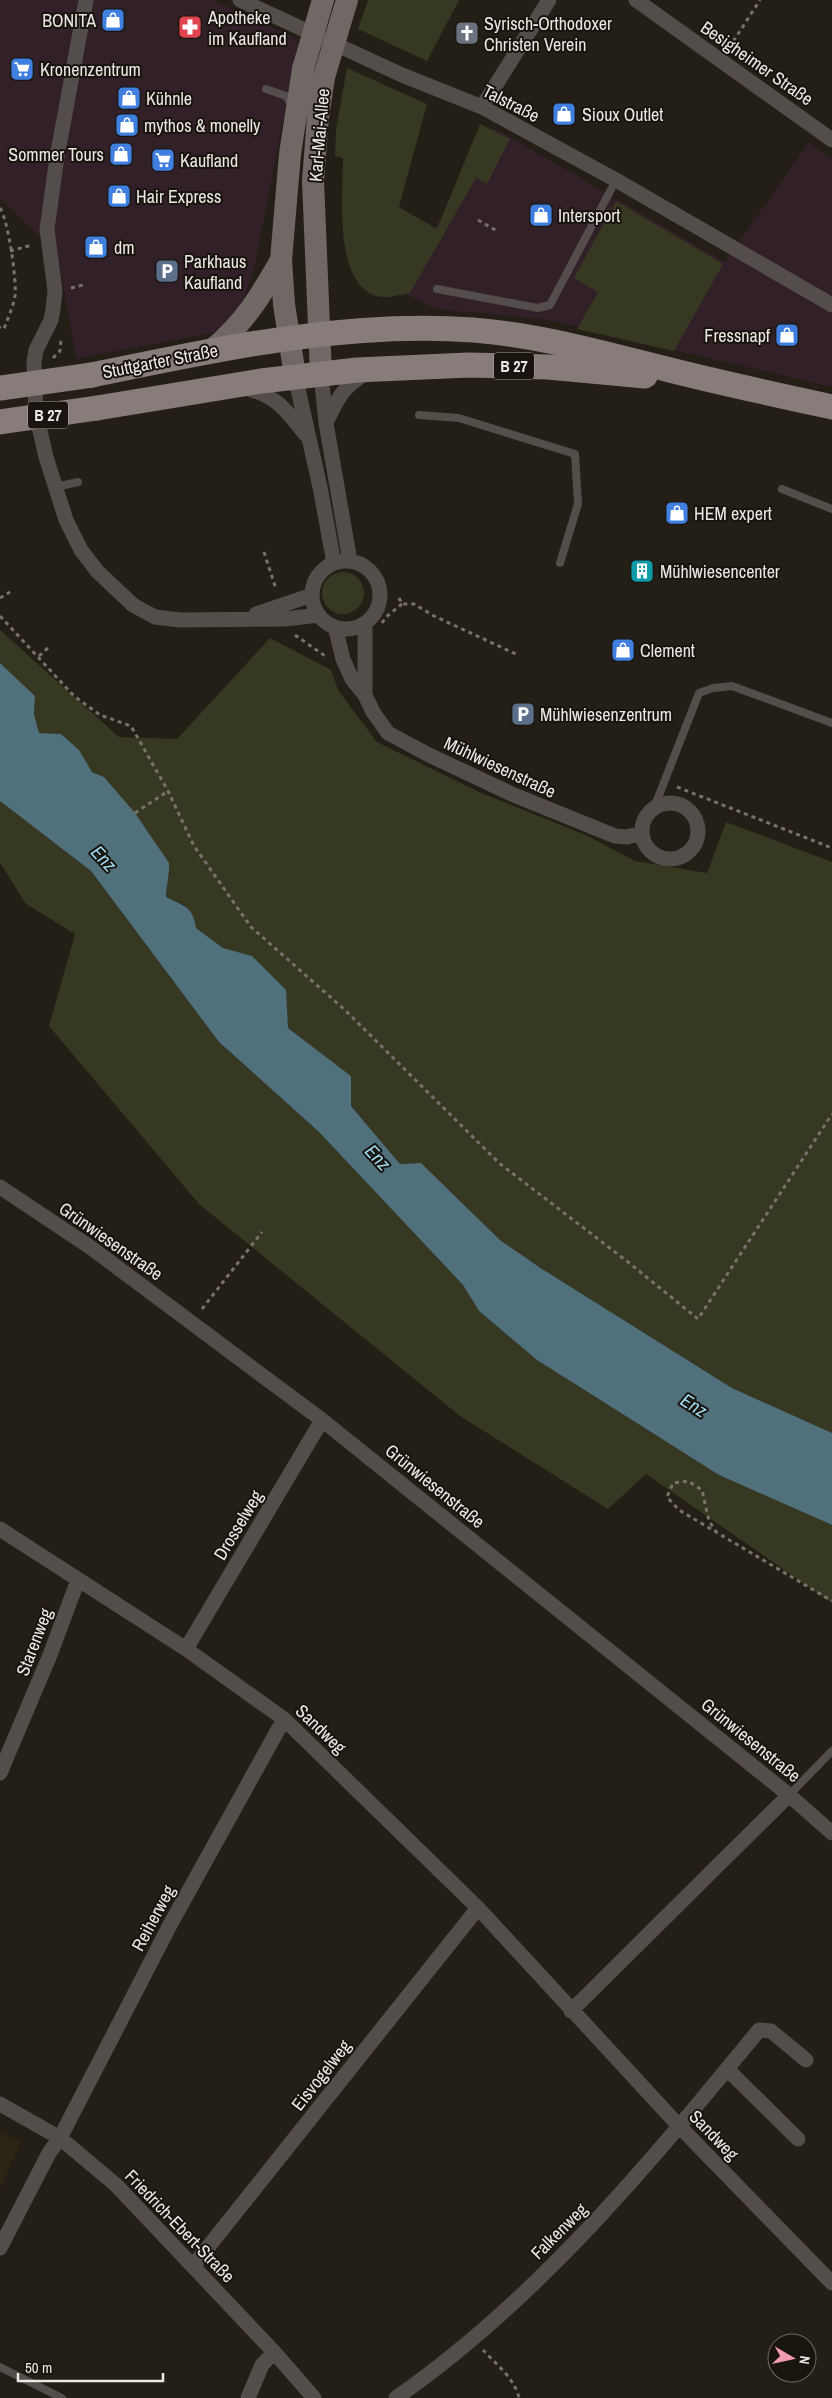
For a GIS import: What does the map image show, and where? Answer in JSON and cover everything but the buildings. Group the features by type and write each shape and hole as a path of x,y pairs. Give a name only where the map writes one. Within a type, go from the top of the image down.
{"main road":[{"name":"Karl-Mai-Allee","path":"295,376 284,304 281,260 295,113 303,69 323,0"},
{"name":"Karl-Mai-Allee","path":"321,374 313,181 318,117 324,77 347,0"},
{"name":"Karl-Mai-Allee","path":"212,350 231,334 249,314 281,260"},
{"path":"281,260 293,272 303,275 318,273"},
{"name":"B 27","path":"320,333 435,328 502,333 550,340 717,382 832,406"},
{"name":"Stuttgarter Straße","path":"0,388 92,375 212,350 320,333"},
{"name":"B 27","path":"321,374 470,365 548,367 717,382"},
{"name":"Stuttgarter Straße","path":"0,422 295,376 321,374"}],"street":[{"path":"86,0 57,157 47,241 56,291 51,320 36,350 34,369 36,414 46,457 66,520 81,550 97,572 134,605 155,617 180,620 285,619 319,614"},
{"name":"Talstraße","path":"240,0 402,75 482,108 616,180 832,305"},
{"path":"482,108 549,0"},
{"name":"Besigheimer Straße","path":"636,0 832,140"},
{"path":"326,424 336,400 345,388 373,370"},
{"path":"321,374 326,424 350,561"},
{"path":"295,376 310,440 334,563"},
{"path":"236,385 260,392 275,399 286,408 310,440"},
{"path":"350,561 368,568 379,584 379,606 373,616 365,623 345,629 335,627 319,614 312,595 318,576 334,563 350,561"},
{"path":"243,618 312,595"},
{"name":"Mühlwiesenstraße","path":"365,623 365,695"},
{"name":"Mühlwiesenstraße","path":"335,627 349,673 388,733 429,755 542,808 615,836 627,837 642,833"},
{"path":"670,803 688,808 698,823 697,842 684,856 666,860 649,851 642,833 647,815 654,808 670,803"},
{"name":"Grünwiesenstraße","path":"0,1187 90,1247 322,1420 789,1795 832,1834"},
{"name":"Drosselweg","path":"186,1649 322,1420"},
{"name":"Sandweg","path":"0,1529 186,1649 284,1719 478,1908 679,2126 832,2283"},
{"name":"Starenweg","path":"0,1773 50,1655 78,1580"},
{"name":"Reiherweg","path":"0,2248 49,2153 60,2138 170,1925 284,1719"},
{"path":"571,2011 789,1795"},
{"name":"Eisvogelweg","path":"193,2266 478,1908"},
{"name":"Falkenweg","path":"396,2398 473,2338 554,2263 611,2204 760,2030 771,2031 806,2060"},
{"path":"727,2069 798,2139"},
{"name":"Friedrich-Ebert-Straße","path":"0,2104 60,2138 116,2185 274,2352 314,2398"},
{"path":"248,2398 262,2365 274,2352"}],"lane":[{"path":"266,89 286,96 295,113"},
{"path":"437,289 538,308 550,305 616,180"},
{"path":"419,415 459,418 575,454 578,504 560,562"},
{"path":"56,487 78,482"},
{"path":"782,489 832,509"},
{"path":"654,808 699,693 732,686 832,723"},
{"path":"789,1795 832,1751"},
{"path":"0,2367 62,2398"}],"path":[{"path":"721,60 760,0"},
{"path":"0,208 5,218 15,295 4,330 0,327"},
{"path":"478,220 497,231"},
{"path":"10,251 47,241"},
{"path":"68,296 68,288 82,285"},
{"path":"52,360 60,351 62,333"},
{"path":"264,552 282,606"},
{"path":"0,598 10,592"},
{"path":"399,598 402,604 414,604 434,616 518,655"},
{"path":"0,616 74,696 100,715 131,726 168,791 194,846 251,927 345,1010 499,1163 628,1262 698,1319 832,1114"},
{"path":"39,656 49,647"},
{"path":"131,726 134,722"},
{"path":"665,782 832,848"},
{"path":"135,813 168,791"},
{"path":"192,1322 262,1232"},
{"path":"717,1533 709,1521 702,1490 688,1481 673,1483 667,1498 679,1510 717,1533 832,1601"},
{"path":"473,2338 511,2382 517,2390 519,2398"}],"shaded area":[{"name":"Kaufland","path":"0,0 213,0 299,40 254,269 240,309 217,332 76,359 55,238 40,237 0,197"},
{"path":"494,128 725,262 809,142 832,160 832,387 549,320 435,309 398,290"},
{"path":"0,2132 21,2142 0,2188"}],"green space":[{"path":"368,0 459,0 427,61 358,29"},
{"path":"347,68 427,104 399,207 437,229 480,124 510,139 487,184 476,178 410,293 380,297 362,288 353,274 347,256 342,214 343,158 335,156 336,129"},
{"path":"616,201 723,264 674,351 577,329 598,292 574,278"},
{"path":"339,572 347,572 358,578 364,593 358,608 347,614 339,614 328,608 322,597 322,589 328,578"},
{"path":"0,630 119,737 177,739 270,638 331,670 338,690 377,742 479,792 588,836 635,861 707,873 726,822 832,862 832,1433 732,1388 539,1267 500,1240 421,1163 400,1164 351,1106 351,1076 288,1028 285,990 252,957 223,948 196,928 184,905 166,897 166,883 170,872 104,777 92,772 78,750 61,734 39,733 34,714 35,696 0,663"},
{"path":"0,801 91,871 219,1042 319,1132 463,1285 479,1311 537,1360 719,1475 832,1525 832,1603 646,1474 608,1509 460,1416 199,1204 49,1026 75,934 26,904 0,863"}],"water":[{"name":"Enz","path":"0,663 35,696 34,714 39,733 61,734 79,750 92,772 104,777 135,813 169,863 166,897 190,911 196,928 223,948 252,956 286,990 288,1028 351,1076 351,1106 400,1164 421,1163 500,1240 539,1267 732,1388 832,1433 832,1525 719,1475 537,1360 479,1311 463,1285 319,1132 219,1042 91,871 0,801"}],"place":[{"name":"BONITA","path":"113,20"},
{"name":"Apotheke im Kaufland","path":"190,27"},
{"name":"Syrisch-Orthodoxer Christen Verein","path":"467,33"},
{"name":"Kronenzentrum","path":"22,69"},
{"name":"Kühnle","path":"129,98"},
{"name":"Sioux Outlet","path":"564,114"},
{"name":"mythos & monelly","path":"127,125"},
{"name":"Sommer Tours","path":"121,154"},
{"name":"Kaufland","path":"163,160"},
{"name":"Hair Express","path":"119,196"},
{"name":"Intersport","path":"541,215"},
{"name":"dm","path":"96,247"},
{"name":"Parkhaus Kaufland","path":"167,271"},
{"name":"Fressnapf","path":"787,335"},
{"name":"HEM expert","path":"677,513"},
{"name":"Mühlwiesencenter","path":"642,571"},
{"name":"Clement","path":"623,650"},
{"name":"Mühlwiesenzentrum","path":"523,714"}]}
